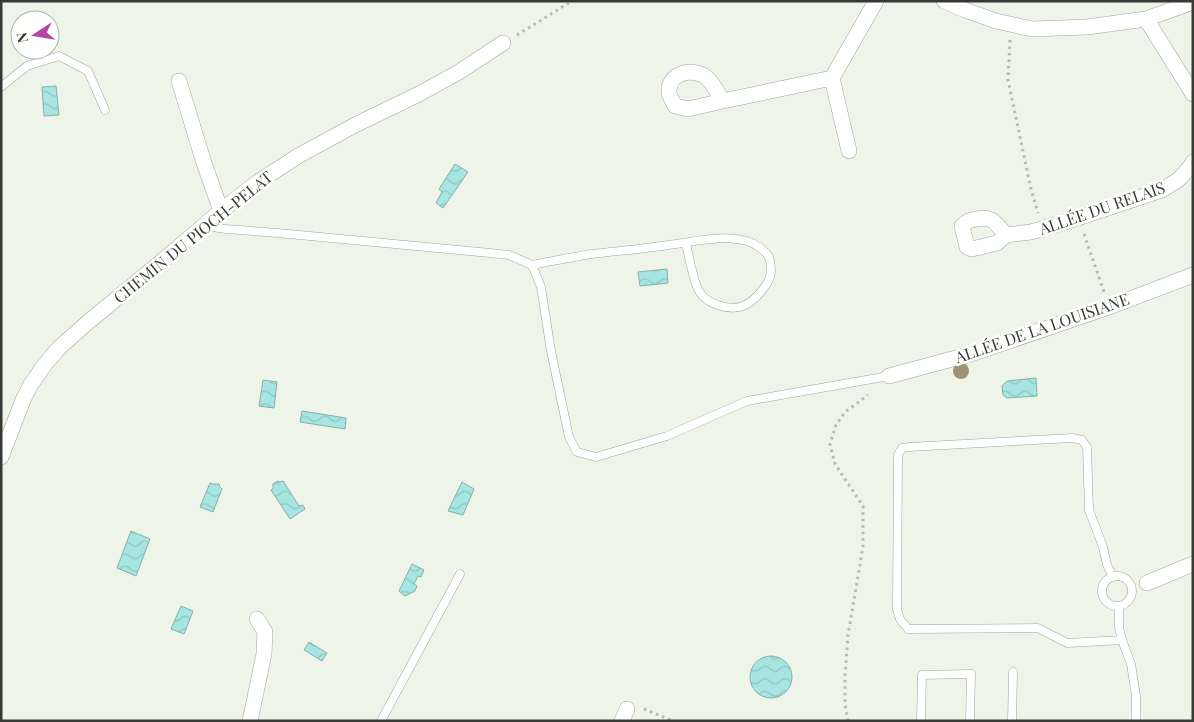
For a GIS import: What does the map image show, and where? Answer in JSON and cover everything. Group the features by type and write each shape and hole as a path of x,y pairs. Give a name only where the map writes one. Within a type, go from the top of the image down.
{"street":[{"path":"849,151 832,78 876,1"},
{"path":"944,1 996,21 1032,29 1087,27 1146,19 1193,2"},
{"path":"1146,19 1193,94"},
{"name":"CHEMIN DU PIOCH-PELAT","path":"1,457 22,400 45,364 60,347 221,211 258,182 298,156 459,72 503,43"},
{"path":"722,101 832,78"},
{"path":"179,81 221,211"},
{"name":"ALLÉE DU RELAIS","path":"1006,235 1030,232 1162,190 1178,180 1192,166"},
{"name":"ALLÉE DE LA LOUISIANE","path":"889,376 971,354 1109,307 1193,275"},
{"path":"1147,583 1193,564"},
{"path":"250,721 264,654 265,632 258,619"}],"lane":[{"path":"1,87 27,66 59,56 88,71 105,110"},
{"path":"204,226 509,255 532,265 590,254 716,238 734,239 749,242 760,248 769,257 771,273 765,286 755,298 743,306 729,307 708,301 698,291 686,243"},
{"path":"532,265 541,287 551,351 569,437 578,452 596,457 667,436 747,401 889,376"},
{"path":"1113,577 1107,566 1103,547 1089,510 1087,447 1082,440 1072,438 902,448 898,455 897,610 900,619 908,629 1038,628 1067,643 1122,640"},
{"path":"381,721 460,574"},
{"path":"1121,576 1128,580 1132,587 1132,595 1127,603 1119,606 1112,606 1103,597 1104,585 1107,580 1113,577 1121,576"},
{"path":"1132,587 1147,583"},
{"path":"1119,606 1119,628 1131,664 1136,696 1136,721"},
{"path":"1012,721 1013,672"},
{"path":"921,721 922,675 971,674 970,721"}],"path":[{"path":"503,43 572,1"},
{"path":"1010,24 1008,80 1031,189 1042,228"},
{"path":"1078,218 1109,307"},
{"path":"848,721 845,704 845,676 848,635 863,546 863,506 835,464 830,444 836,426 845,412 876,390 889,376"},
{"path":"624,715 631,704 673,721"}],"water":[{"path":"56,86 59,115 44,116 42,87"},
{"path":"455,164 468,172 443,208 436,203 442,192 439,189"},
{"path":"667,269 668,283 640,286 638,272"},
{"path":"1036,378 1037,396 1007,398 1003,395 1002,386 1007,381"},
{"path":"263,380 277,382 274,408 259,406"},
{"path":"302,411 346,418 345,429 300,422"},
{"path":"283,481 299,506 303,505 305,509 290,519 271,490 273,489 273,484"},
{"path":"462,482 474,489 463,515 448,511"},
{"path":"210,483 219,484 222,489 213,512 200,507"},
{"path":"131,531 150,539 136,576 117,568"},
{"path":"412,564 424,570 421,577 418,576 414,584 417,586 415,591 405,596 399,591"},
{"path":"181,606 193,611 184,634 171,629"},
{"path":"309,642 327,653 322,661 304,650"},
{"path":"775,656 783,659 789,665 792,677 789,689 783,695 767,698 759,695 753,689 750,673 753,665 759,659"}]}
